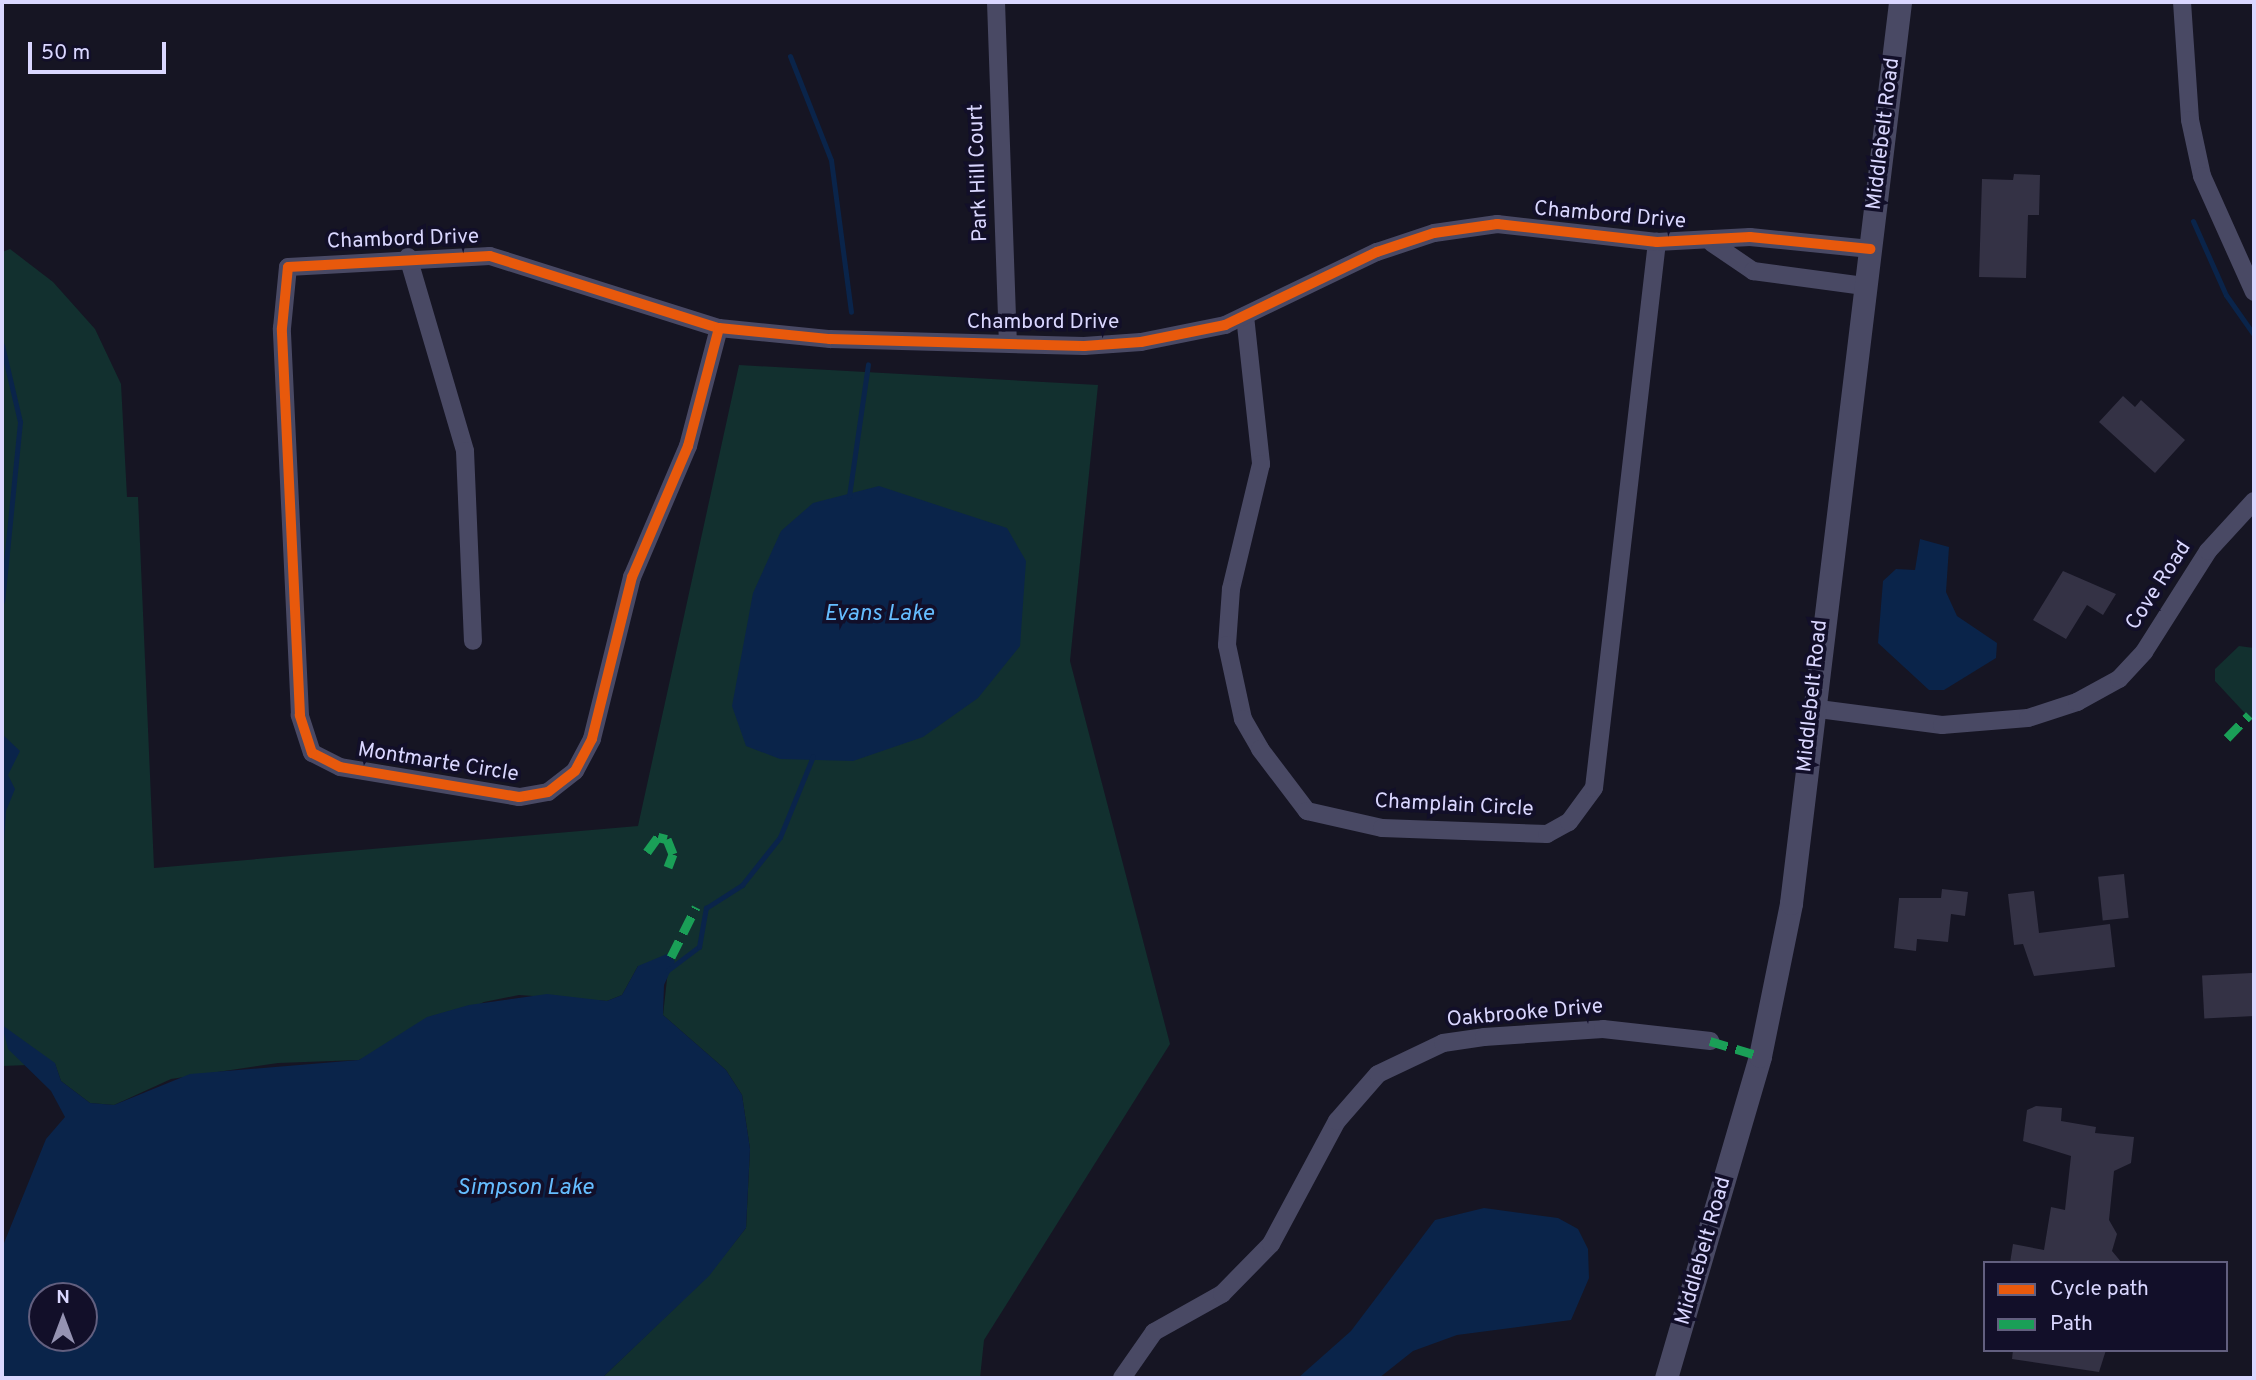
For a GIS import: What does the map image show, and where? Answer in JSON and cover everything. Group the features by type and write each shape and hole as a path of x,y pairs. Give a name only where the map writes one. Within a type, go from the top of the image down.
{"street":[{"name":"Park Hill Court","path":"996,2 1008,343"},
{"name":"Middlebelt Road","path":"1666,1378 1774,997 1900,2"},
{"path":"2182,2 2190,120 2202,176 2254,292"},
{"name":"Chambord Drive","path":"288,267 408,257 490,256 719,328 830,339 1008,343 1141,342 1245,316 1377,252 1434,233 1497,224 1657,242 1712,243 1750,237 1870,250"},
{"name":"Champlain Circle","path":"1245,316 1261,464 1231,589 1227,645 1242,719 1260,749 1307,811 1382,828 1547,834 1569,822 1594,788 1657,242"},
{"name":"Chambord Drive","path":"1712,243 1753,271 1864,286"},
{"path":"408,257 465,451 473,641"},
{"name":"Montmarte Circle","path":"288,267 282,328 304,737 312,753 340,767 519,797 561,786 592,739 632,576 688,446 719,328"},
{"name":"Cove Road","path":"1811,708 1942,725 2028,718 2077,702 2119,679 2144,652 2208,551 2254,501"},
{"name":"Oakbrooke Drive","path":"1122,1378 1153,1332 1222,1294 1271,1244 1337,1121 1378,1074 1443,1043 1484,1037 1603,1029 1710,1041"}],"green space":[{"path":"10,249 53,282 95,329 121,384 127,497 138,497 154,868 638,826 739,365 1098,385 1070,661 1170,1044 984,1340 980,1378 602,1378 708,1276 746,1228 750,1149 742,1095 726,1070 663,1015 668,970 638,966 622,995 607,1001 519,995 484,1002 359,1060 278,1063 171,1079 114,1105 90,1103 61,1081 55,1064 2,1066 2,252"},
{"path":"2239,646 2254,648 2254,723 2215,681 2215,669"}],"water":[{"name":"Evans Lake","path":"879,486 1007,528 1026,561 1020,646 978,698 923,737 853,761 780,759 746,746 732,706 753,593 781,531 813,503"},
{"path":"1920,539 1949,547 1946,592 1957,616 1997,643 1996,658 1944,690 1929,690 1878,643 1883,581 1896,569 1915,570"},
{"path":"2,734 20,751 8,775 15,789 6,811 2,872"},
{"name":"Simpson Lake","path":"667,954 675,961 664,985 663,1015 726,1070 742,1095 750,1149 746,1228 709,1276 602,1378 2,1378 2,1248 46,1139 65,1117 51,1091 8,1049 2,1025 55,1063 61,1081 90,1103 114,1105 190,1074 359,1060 427,1017 469,1005 547,994 607,1001 622,995 638,966"},
{"path":"1484,1208 1558,1218 1578,1229 1588,1249 1589,1278 1571,1320 1457,1335 1413,1351 1379,1378 1298,1378 1351,1331 1435,1220"}],"building":[{"path":"2014,174 2040,175 2039,215 2028,215 2026,278 1979,277 1982,179 2013,180"},
{"path":"2123,396 2135,407 2141,400 2185,440 2155,473 2099,422"},
{"path":"2063,571 2116,594 2103,615 2087,605 2066,639 2033,620"},
{"path":"2124,874 2129,918 2103,920 2098,877"},
{"path":"1942,889 1968,892 1965,916 1951,914 1948,942 1917,939 1916,951 1894,948 1899,898 1941,898"},
{"path":"2034,891 2039,933 2110,924 2115,967 2034,976 2023,944 2014,945 2008,894"},
{"path":"2252,973 2254,1016 2204,1019 2202,976"},
{"path":"2036,1106 2062,1108 2061,1121 2096,1127 2095,1133 2134,1137 2131,1163 2114,1171 2109,1220 2117,1234 2112,1251 2120,1261 2010,1261 2013,1244 2044,1250 2051,1207 2065,1210 2071,1156 2023,1141 2027,1110"},
{"path":"2013,1352 2105,1352 2099,1372 2012,1359"}],"waterway":[{"path":"790,56 831,160 851,312"},
{"path":"2193,221 2226,295 2254,335"},
{"path":"2,345 20,422 2,601"},
{"path":"849,496 868,364"},
{"path":"668,970 699,947 706,908 742,885 780,837 813,756"}],"marked path":[{"path":"2227,738 2249,715"},
{"path":"647,852 658,837 667,839 673,854 668,867"},
{"path":"671,957 696,907"},
{"path":"1710,1041 1760,1056"}],"cycle path":[{"path":"719,328 688,446 632,577 592,739 575,771 548,792 519,797 340,767 312,753 300,715 282,328 288,267 490,256 719,328 830,339 1084,346 1141,342 1225,325 1377,252 1434,233 1497,224 1657,242 1750,237 1870,249"}]}
